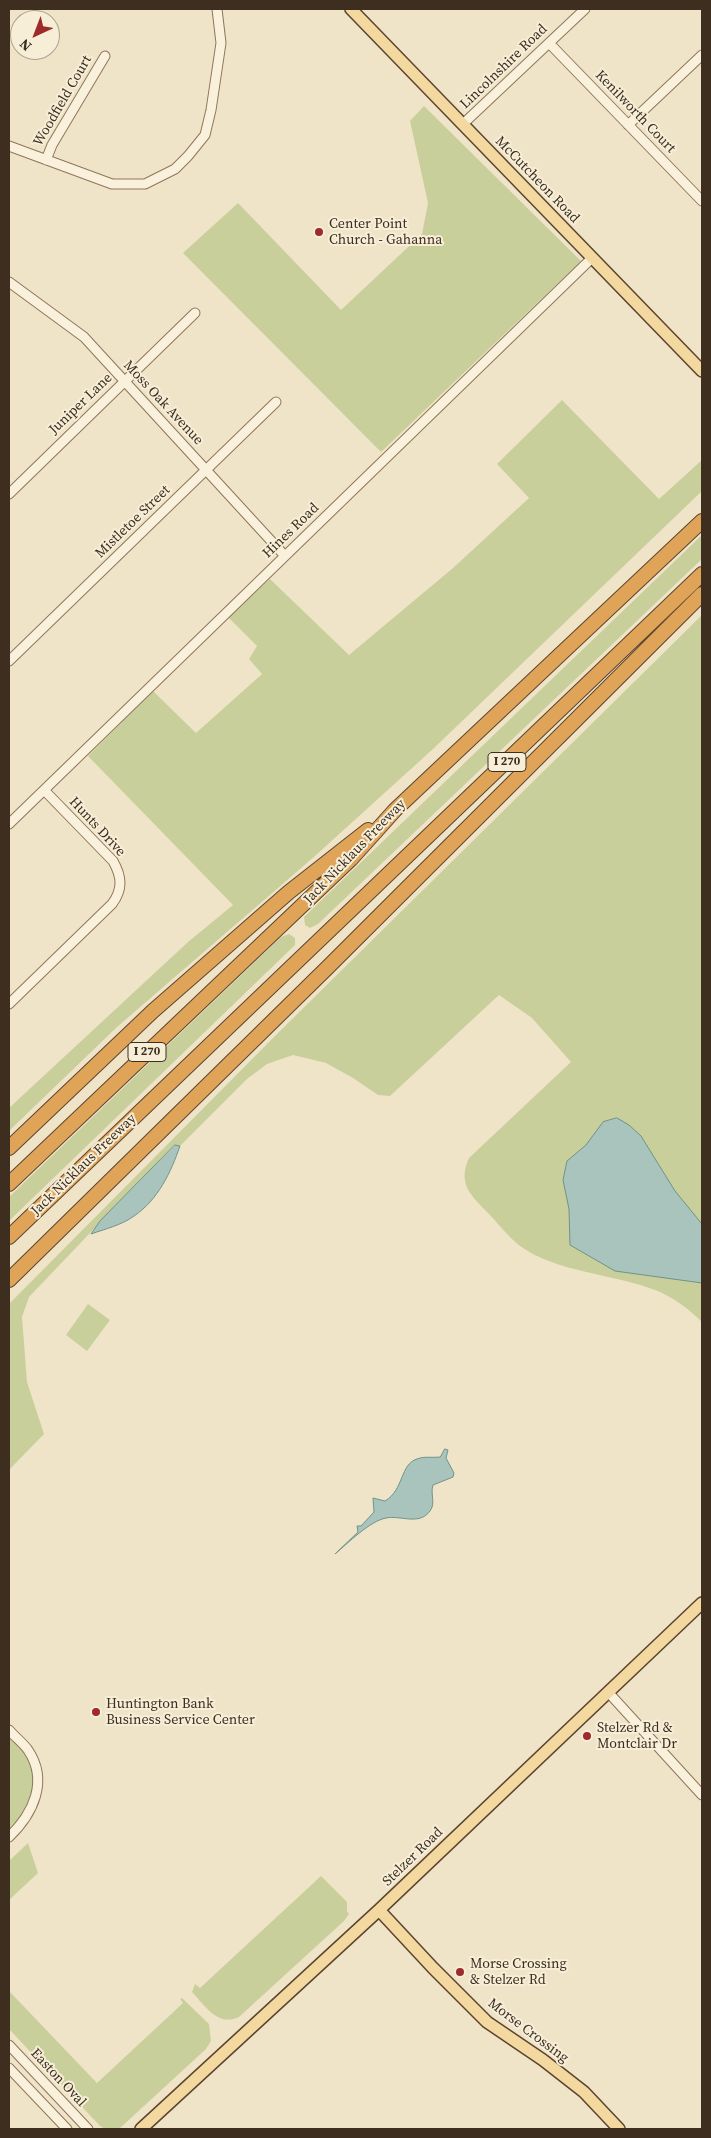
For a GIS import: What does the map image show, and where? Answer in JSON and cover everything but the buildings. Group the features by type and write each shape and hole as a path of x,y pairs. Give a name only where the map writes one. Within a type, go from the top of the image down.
{"highway":[{"name":"Jack Nicklaus Freeway","path":"9,1184 338,872 395,810 702,521"},
{"name":"Jack Nicklaus Freeway","path":"9,1237 702,574"},
{"path":"9,1280 702,594"},
{"path":"9,1148 160,1004 289,892 395,810"}],"main road":[{"name":"McCutcheon Road","path":"351,9 702,371"},
{"name":"Stelzer Road","path":"141,2129 379,1910 702,1603"},
{"name":"Morse Crossing","path":"379,1910 487,2022 543,2060 584,2092 619,2129"}],"street":[{"path":"9,146 112,184 145,184 174,170 188,156 204,135 212,110 221,43 217,9"},
{"name":"Lincolnshire Road","path":"463,124 585,9"},
{"name":"Kenilworth Court","path":"549,43 702,201"},
{"path":"628,125 702,55"},
{"name":"Woodfield Court","path":"46,160 52,144 105,56"},
{"name":"Hines Road","path":"9,824 592,258"},
{"name":"Moss Oak Avenue","path":"9,282 84,338 285,556"},
{"name":"Juniper Lane","path":"9,494 195,313"},
{"name":"Mistletoe Street","path":"10,659 276,402"},
{"name":"Hunts Drive","path":"9,1004 112,904 118,896 121,887 120,873 113,861 44,790"},
{"path":"608,1692 702,1794"},
{"path":"9,1730 27,1749 34,1760 38,1774 34,1803 25,1820 9,1837"},
{"name":"Easton Oval","path":"9,2045 88,2129"},
{"name":"Easton Oval","path":"9,2068 67,2129"}],"green space":[{"path":"424,106 581,261 381,452 183,253 238,203 341,310 422,234 428,203 410,121"},
{"path":"562,400 659,499 702,460 702,491 433,749 315,856 117,1027 9,1131 9,1108 188,942 233,905 88,756 153,691 196,733 262,674 249,659 257,646 228,617 270,579 349,655 453,568 529,498 497,464"},
{"path":"702,535 702,559 318,924 310,928 305,925 304,917"},
{"path":"702,615 702,1322 692,1312 655,1290 567,1267 534,1255 511,1238 470,1193 465,1181 466,1166 469,1158 571,1062 532,1018 499,995 390,1096 378,1095 326,1063 293,1055 267,1064 247,1079 180,1146 174,1145 29,1297 22,1317 27,1382 44,1434 9,1470 9,1304 278,1033"},
{"path":"289,934 295,938 295,945 9,1221 9,1197 281,937"},
{"path":"88,1304 110,1320 87,1351 66,1335"},
{"path":"9,1730 27,1749 37,1788 9,1837"},
{"path":"28,1843 38,1873 9,1900 9,1861"},
{"path":"321,1876 347,1902 349,1914 344,1921 239,2017 225,2019 212,2014 192,1992 195,1984 200,1988"},
{"path":"9,1991 97,2083 183,2003 180,1999 182,1998 209,2024 211,2041 206,2049 119,2129 105,2129 100,2126 9,2029"}],"water":[{"path":"617,1118 629,1125 641,1136 675,1191 702,1224 702,1283 615,1271 570,1245 569,1209 563,1180 567,1161 586,1145 603,1122"},
{"path":"175,1145 180,1146 172,1166 163,1185 150,1202 124,1222 91,1234 100,1221"},
{"path":"445,1449 448,1450 446,1458 454,1473 453,1477 433,1485 433,1505 426,1515 415,1519 392,1517 373,1523 335,1554 358,1532 357,1526 361,1526 374,1512 373,1498 385,1501 396,1490 404,1472 412,1462 422,1458 440,1457"}],"place":[{"name":"Center Point Church - Gahanna","path":"319,232"},
{"name":"Huntington Bank Business Service Center","path":"96,1712"},
{"name":"Stelzer Rd & Montclair Dr","path":"587,1736"},
{"name":"Morse Crossing & Stelzer Rd","path":"460,1972"}]}
